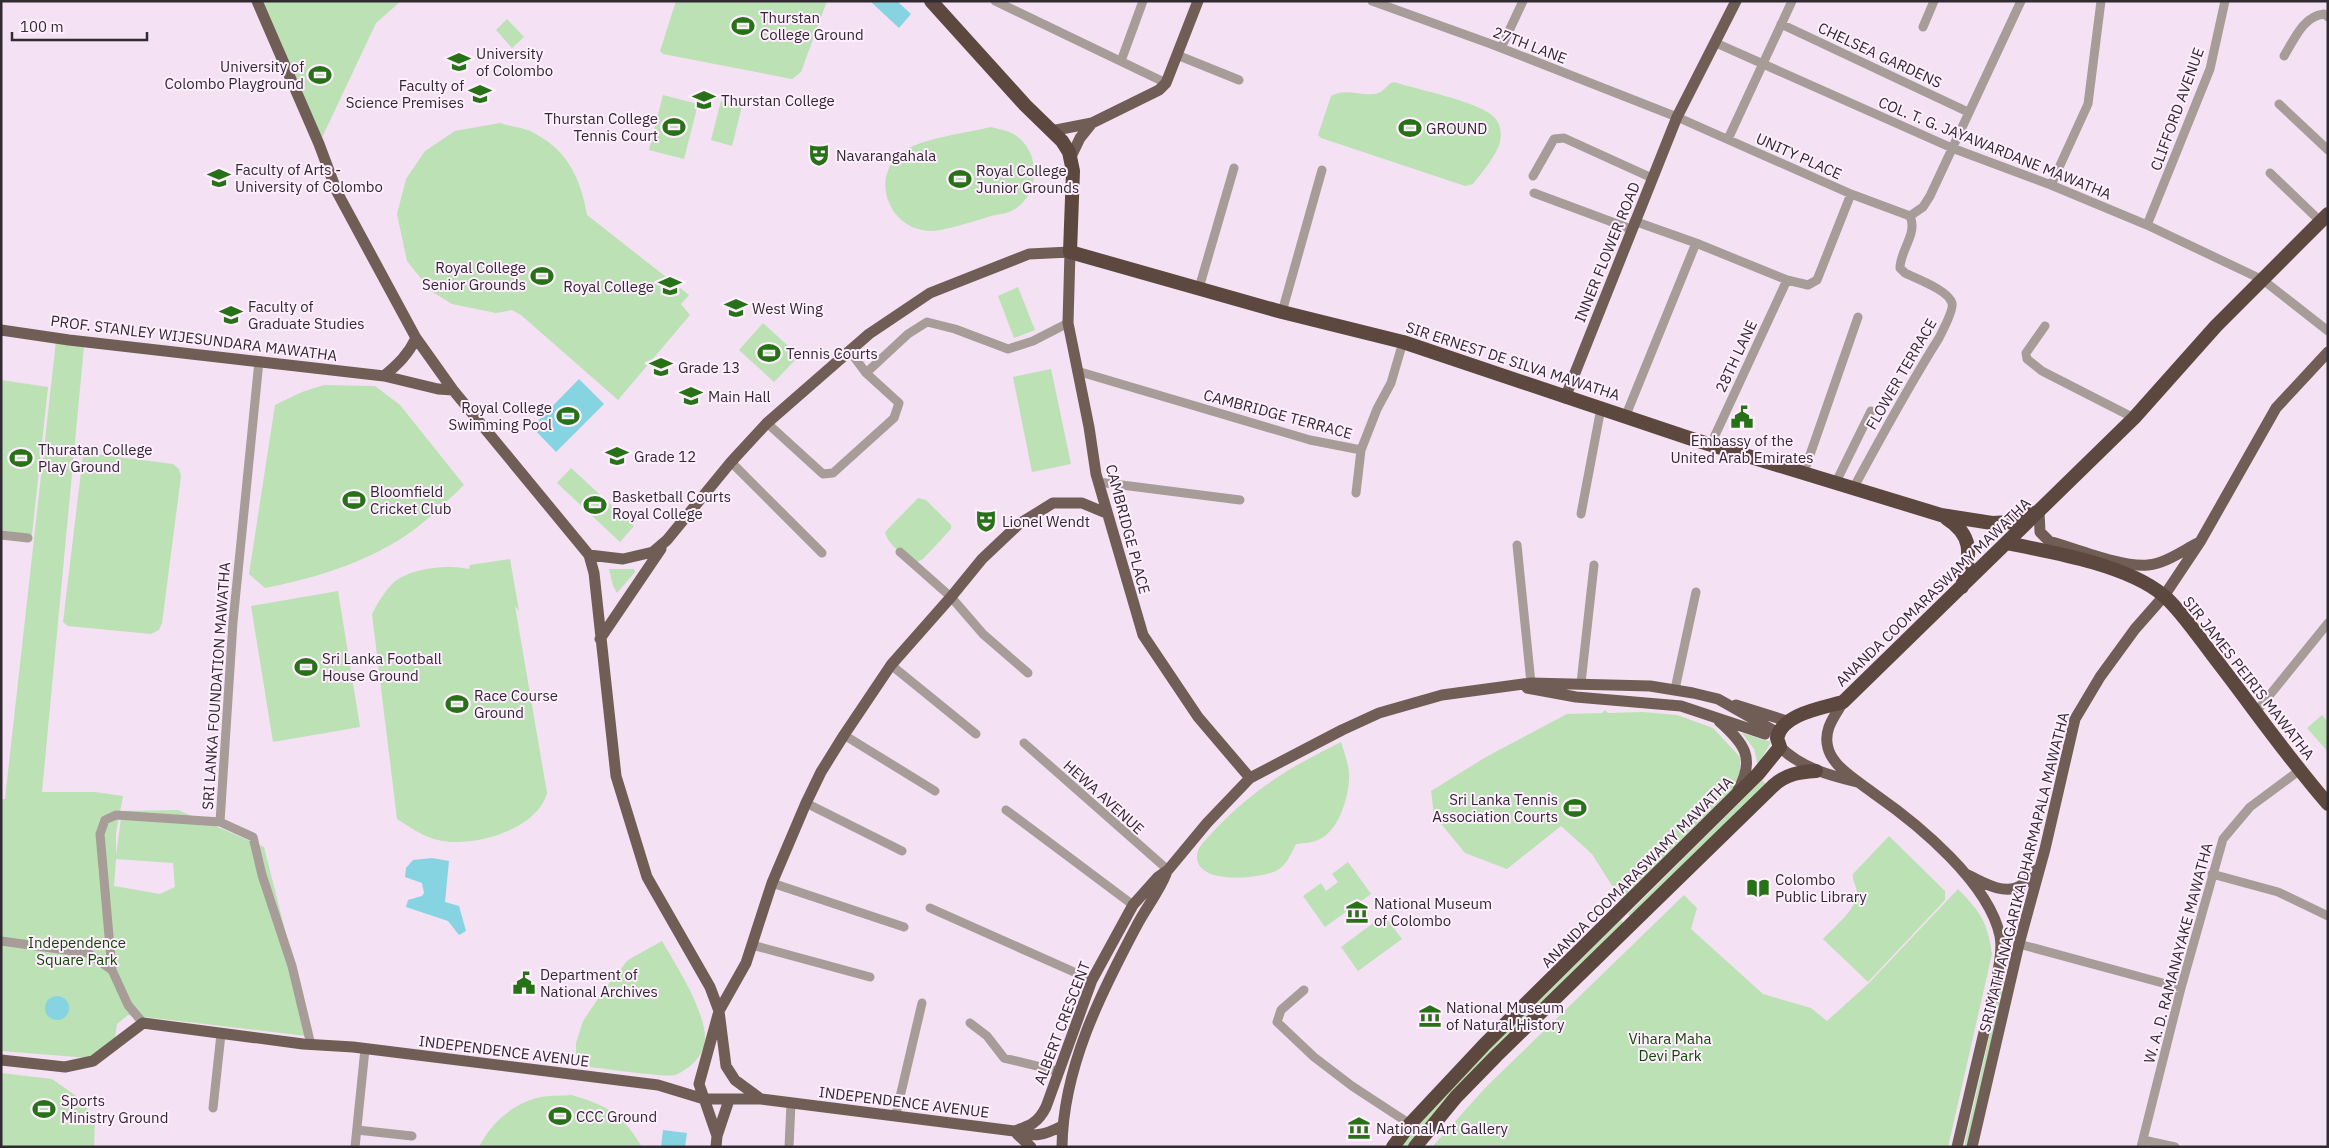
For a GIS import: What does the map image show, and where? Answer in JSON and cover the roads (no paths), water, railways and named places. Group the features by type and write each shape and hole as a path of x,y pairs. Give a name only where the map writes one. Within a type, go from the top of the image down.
{"highway":[{"path":"936,3 1069,152 1073,171 1070,252"},
{"name":"ANANDA COOMARASWAMY MAWATHA","path":"1393,1147 1410,1124 1485,1044 1732,800 1790,722 1842,702 2134,418 2216,326 2324,218"},
{"name":"SIR ERNEST DE SILVA MAWATHA","path":"1070,252 1282,312 1403,342 1565,398 1626,415 1692,439 1941,515 1976,521 2011,522 2039,511"},
{"name":"SIR ERNEST DE SILVA MAWATHA","path":"1941,515 1957,525 1965,536 1970,550 1962,587"},
{"path":"2006,544 2063,554 2096,564 2140,582 2164,596"},
{"name":"SIR JAMES PEIRIS MAWATHA","path":"2164,596 2328,804"},
{"path":"1415,1147 1456,1097 1496,1056 1773,786 1782,778 1795,773 1816,771"}],"main road":[{"path":"257,1 319,144 337,192 416,338 453,390 589,555 594,573 616,776 625,809 647,877 710,987 719,1011 726,1066 735,1080 761,1099"},
{"path":"1051,131 1092,123 1160,90 1166,83 1198,1"},
{"name":"INNER FLOWER ROAD","path":"1565,398 1677,117 1736,1"},
{"path":"1070,159 1080,138 1092,123"},
{"path":"600,639 668,540 731,462 768,423 848,350 930,293 1029,254 1070,252"},
{"name":"CAMBRIDGE PLACE","path":"1070,252 1068,323 1098,482 1143,635 1198,717 1250,778"},
{"name":"PROF. STANLEY WIJESUNDARA MAWATHA","path":"1,330 384,376 438,389 453,390"},
{"path":"384,376 401,362 416,338"},
{"name":"SRIMATH ANAGARIKA DHARMAPALA MAWATHA","path":"1972,1147 2019,944 2075,719 2087,696 2106,669 2135,629 2164,596 2200,542 2276,408 2328,352"},
{"path":"716,1141 699,1084 719,1011 746,963 772,883 821,772 891,665 982,559 1013,530 1053,503 1082,503 1106,512"},
{"path":"2039,511 2040,532 2049,541 2122,562 2148,565 2168,559 2200,542"},
{"path":"589,555 623,559 640,557 653,552 668,540"},
{"name":"ALBERT CRESCENT","path":"1062,1147 1062,1126 1069,1088 1079,1052 1110,975 1168,870 1207,823 1250,778 1379,713 1442,695 1531,682 1675,689 1718,699"},
{"path":"1510,685 1576,697 1681,706 1718,720 1747,726 1778,740"},
{"path":"1718,699 1778,740 1790,757 1816,771 1860,783"},
{"path":"1718,699 1790,722"},
{"path":"1842,702 1827,729 1828,748 1835,761 1860,783 1900,811 1967,875 1988,885 2005,890 2023,885 2039,866"},
{"path":"1718,720 1738,737 1746,753 1744,780 1732,800"},
{"name":"ALBERT CRESCENT","path":"1014,1131 1033,1125 1040,1118 1046,1107 1092,980 1133,905 1158,877 1168,870"},
{"name":"SRIMATH ANAGARIKA DHARMAPALA MAWATHA","path":"1957,1147 2002,949 2001,936 1994,915 1967,875"},
{"path":"1084,1000 1092,1019"},
{"path":"1,1060 65,1067 93,1061 142,1023"},
{"name":"INDEPENDENCE AVENUE","path":"142,1023 311,1045 365,1049 658,1085 704,1099 761,1099 896,1114 1014,1131 1031,1136 1062,1126"},
{"path":"716,1141 729,1100"},
{"path":"1014,1131 1031,1147"}],"street":[{"path":"995,1 1166,83"},
{"path":"1121,62 1143,1"},
{"name":"27TH LANE","path":"1372,1 1501,48 1677,117"},
{"path":"1501,48 1523,1"},
{"path":"1728,139 1792,1"},
{"path":"1923,27 1934,1"},
{"path":"1910,216 1923,207 1930,196 2020,1"},
{"path":"2051,185 2088,104 2101,1"},
{"name":"CLIFFORD AVENUE","path":"2147,225 2210,69 2225,1"},
{"path":"2284,56 2307,21 2315,15 2324,14 2328,17"},
{"name":"CHELSEA GARDENS","path":"1781,24 1968,112"},
{"name":"COL. T. G. JAYAWARDANE MAWATHA","path":"1716,43 1952,148 2051,185 2147,225 2263,280 2328,331"},
{"path":"1177,55 1239,80"},
{"path":"2279,104 2328,150"},
{"name":"UNITY PLACE","path":"1677,117 1851,194 1910,216"},
{"path":"1533,176 1554,139 1564,138 1652,178"},
{"path":"1199,288 1234,168"},
{"path":"1282,312 1322,170"},
{"path":"2270,173 2324,218"},
{"path":"1534,193 1696,243 1786,280 1808,285 1817,280 1851,194"},
{"name":"FLOWER TERRACE","path":"1854,487 1897,406 1943,332 1952,308 1952,302 1944,293 1905,273 1900,268 1900,258 1913,230 1910,216"},
{"path":"1626,415 1696,243"},
{"name":"28TH LANE","path":"1711,444 1786,280"},
{"path":"1804,472 1858,317"},
{"path":"866,373 908,334 927,322 955,329 1008,349 1033,341 1068,323"},
{"path":"2045,326 2026,353 2027,359 2042,371 2134,418"},
{"name":"CAMBRIDGE TERRACE","path":"1077,371 1310,440 1361,450 1377,409 1391,383 1403,342"},
{"path":"768,423 823,474 833,473 894,418 899,403 866,373 848,350"},
{"name":"SRI LANKA FOUNDATION MAWATHA","path":"260,361 234,622 220,822 253,837 262,875 292,966 311,1045"},
{"path":"1581,514 1601,408"},
{"path":"1836,482 1871,411"},
{"path":"1356,493 1361,450"},
{"path":"731,462 822,553"},
{"path":"1098,482 1240,500"},
{"path":"1,535 28,538"},
{"path":"1516,545 1531,682"},
{"path":"900,552 951,597 983,634 1028,673"},
{"path":"1581,683 1594,565"},
{"path":"1675,689 1696,592"},
{"path":"2256,712 2328,623"},
{"path":"891,665 976,734"},
{"path":"844,735 935,791"},
{"name":"HEWA AVENUE","path":"1024,743 1168,870"},
{"name":"W. A. D. RAMANAYAKE MAWATHA","path":"2142,1143 2212,874 2223,839 2250,807 2300,770"},
{"path":"806,803 902,851"},
{"path":"1006,810 1133,905"},
{"path":"142,1023 128,1005 112,970 100,834 105,820 116,815 220,822"},
{"path":"2212,874 2278,892 2328,916"},
{"path":"772,883 904,927"},
{"path":"930,908 1092,980"},
{"path":"1,941 88,953 112,970"},
{"path":"2019,944 2182,988"},
{"path":"752,945 870,977"},
{"path":"1304,990 1281,1010 1277,1022 1314,1057 1352,1086 1410,1124"},
{"path":"896,1114 922,1002"},
{"path":"970,1023 987,1036 1004,1058 1058,1072"},
{"path":"213,1108 221,1034"},
{"path":"355,1147 365,1049"},
{"path":"790,1147 791,1103"},
{"path":"356,1130 412,1136"},
{"path":"2142,1143 2175,1147"}],"water":[{"path":"897,1 911,14 899,28 871,2"},
{"name":"Royal College Swimming Pool","path":"579,379 604,404 556,452 532,427"},
{"path":"432,858 449,861 445,902 459,906 466,931 459,935 448,921 406,907 408,900 422,896 424,893 422,883 405,877 406,868 413,860"},
{"path":"57,996 66,999 69,1008 66,1017 57,1020 48,1017 45,1008 48,999"},
{"path":"663,1130 687,1133 685,1147 661,1147"}],"place":[{"name":"Thurstan College Ground","path":"743,26"},
{"name":"University of Colombo","path":"459,62"},
{"name":"University of Colombo Playground","path":"320,75"},
{"name":"Faculty of Science Premises","path":"480,94"},
{"name":"Thurstan College","path":"704,100"},
{"name":"Thurstan College Tennis Court","path":"674,127"},
{"name":"GROUND","path":"1410,128"},
{"name":"Navarangahala","path":"819,155"},
{"name":"Faculty of Arts - University of Colombo","path":"219,178"},
{"name":"Royal College Junior Grounds","path":"960,179"},
{"name":"Royal College Senior Grounds","path":"542,276"},
{"name":"Royal College","path":"670,286"},
{"name":"West Wing","path":"736,308"},
{"name":"Faculty of Graduate Studies","path":"231,315"},
{"name":"Tennis Courts","path":"769,353"},
{"name":"Grade 13","path":"661,367"},
{"name":"Main Hall","path":"691,396"},
{"name":"Royal College Swimming Pool","path":"568,416"},
{"name":"Embassy of the United Arab Emirates","path":"1742,417"},
{"name":"Grade 12","path":"617,456"},
{"name":"Thuratan College Play Ground","path":"21,458"},
{"name":"Bloomfield Cricket Club","path":"354,500"},
{"name":"Basketball Courts Royal College","path":"595,505"},
{"name":"Lionel Wendt","path":"986,521"},
{"name":"Sri Lanka Football House Ground","path":"306,667"},
{"name":"Race Course Ground","path":"457,704"},
{"name":"Sri Lanka Tennis Association Courts","path":"1575,808"},
{"name":"Colombo Public Library","path":"1758,888"},
{"name":"National Museum of Colombo","path":"1357,912"},
{"name":"Department of National Archives","path":"524,983"},
{"name":"National Museum of Natural History","path":"1430,1016"},
{"name":"Sports Ministry Ground","path":"44,1109"},
{"name":"CCC Ground","path":"560,1116"},
{"name":"National Art Gallery","path":"1359,1128"}],"park label":[{"name":"Independence Square Park","path":"77,950"},
{"name":"Vihara Maha Devi Park","path":"1670,1046"}]}
